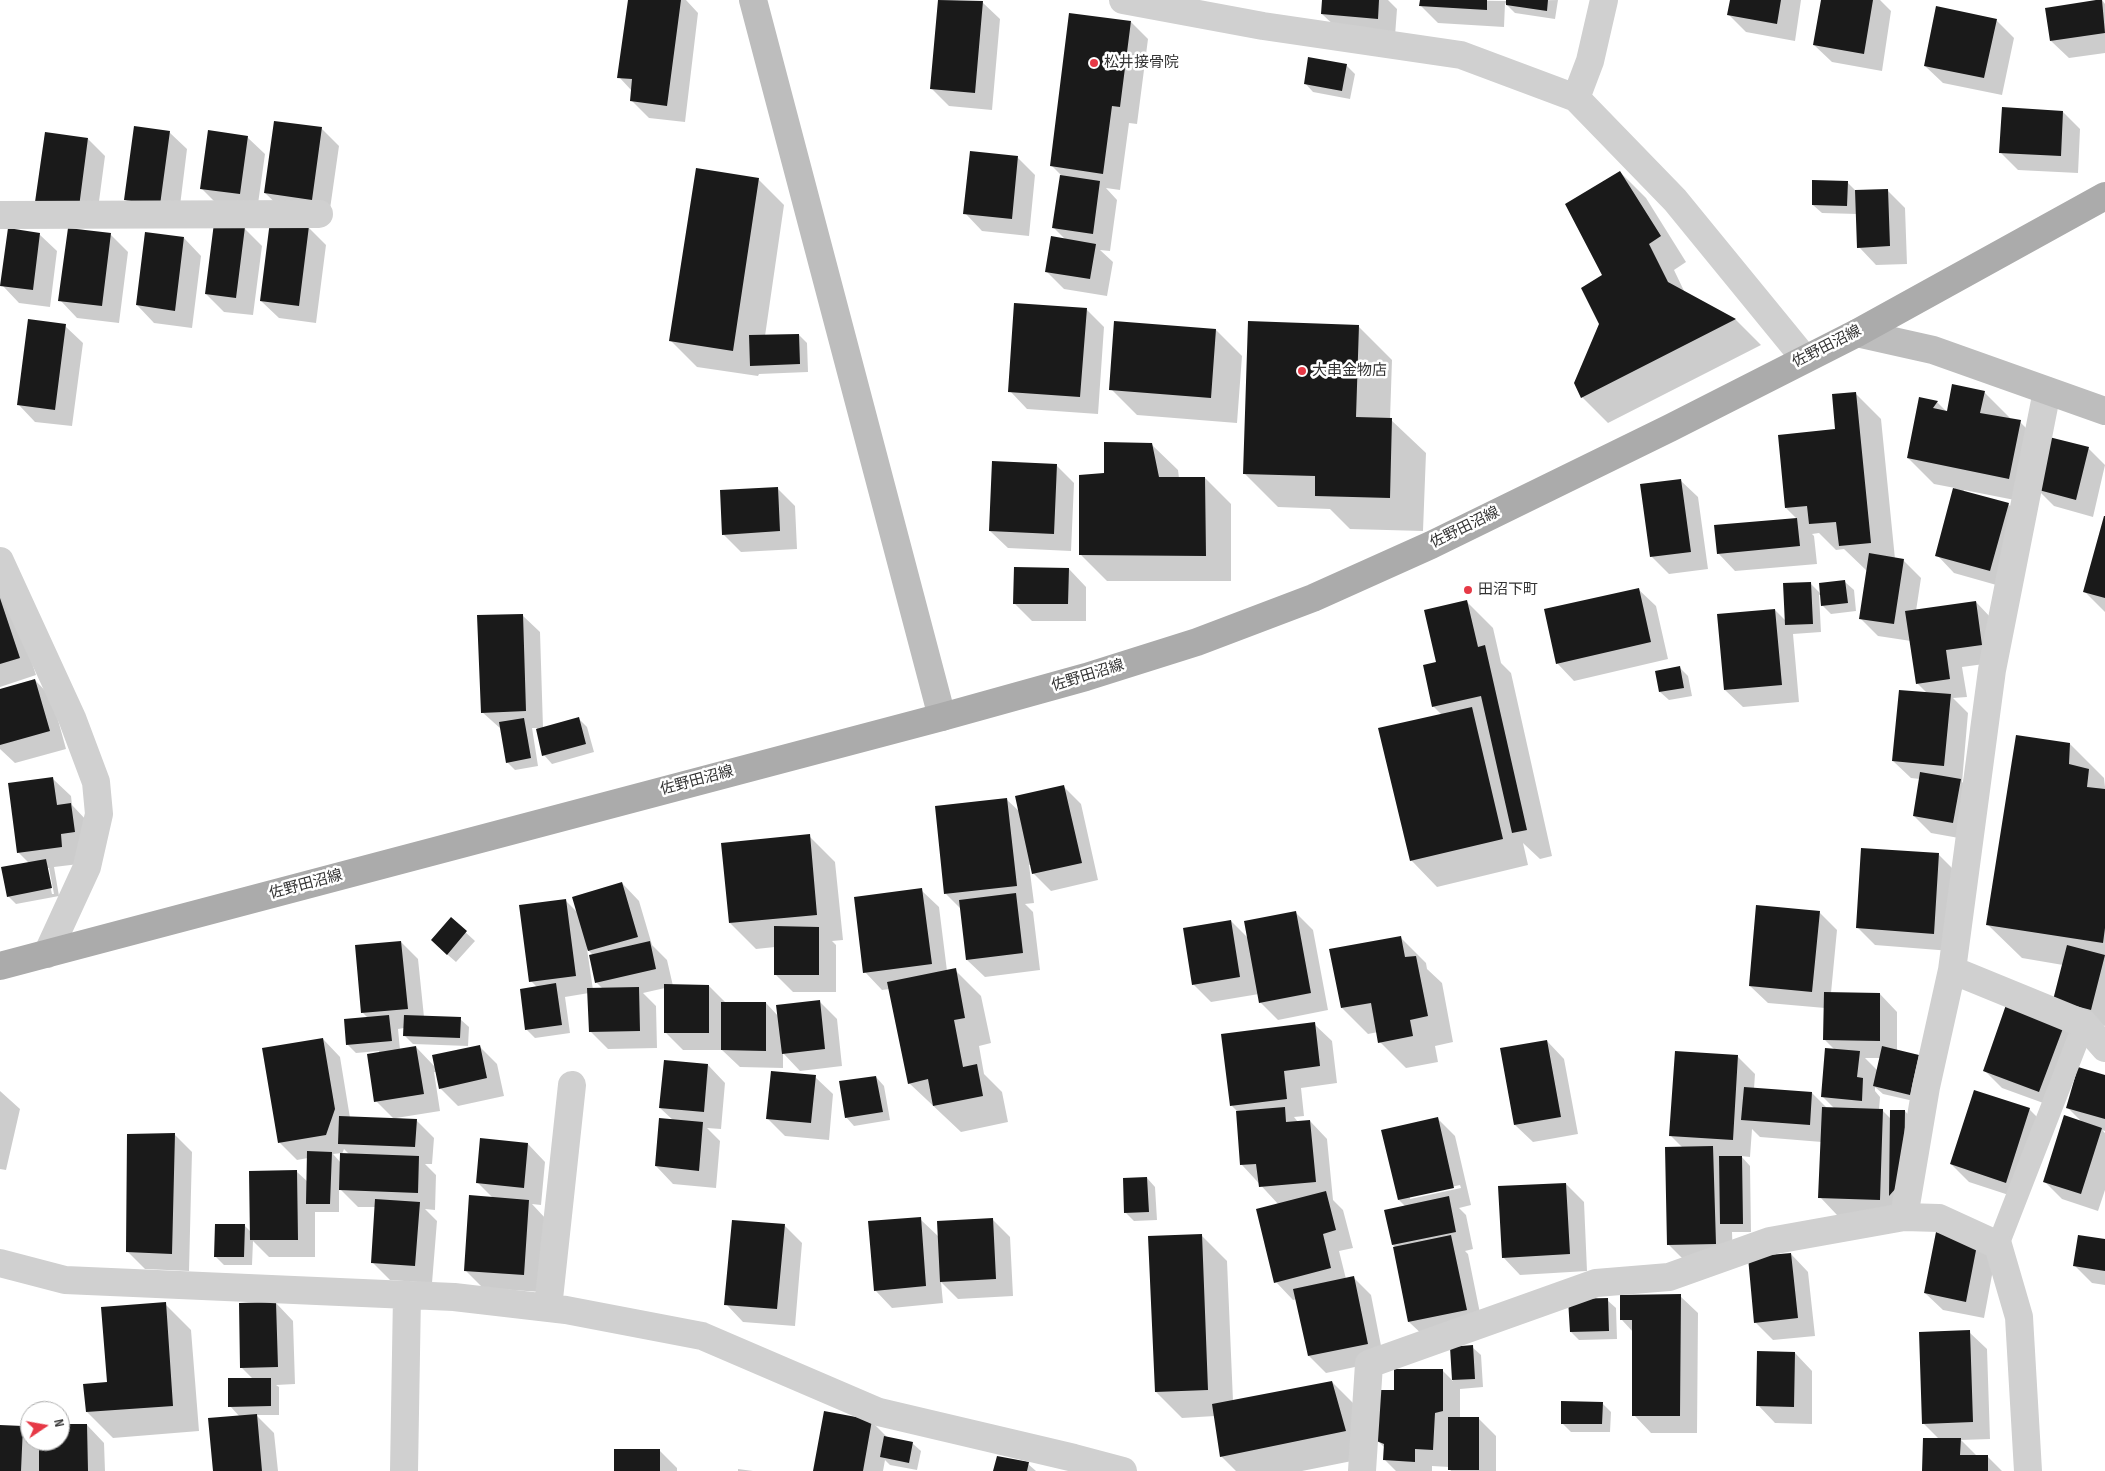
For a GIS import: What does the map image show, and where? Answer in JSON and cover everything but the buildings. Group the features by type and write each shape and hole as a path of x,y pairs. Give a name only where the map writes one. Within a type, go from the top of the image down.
{"main road":[{"name":"佐野田沼線","path":"0,966 942,716 1086,677 1188,645 1313,598 1520,502 1857,333 2105,196"}],"street":[{"path":"754,0 942,716"},
{"path":"1123,0 1249,12 1461,55 1576,98 1675,200 1806,359"},
{"path":"1576,98 1590,61 1604,0"},
{"path":"0,215 319,214"},
{"path":"1857,333 1932,350 2105,411"},
{"path":"1904,1217 1926,1087 1952,970 1992,670 2047,390"},
{"path":"0,561 72,718 96,782 99,814 87,867 47,954"},
{"path":"1952,970 2084,1024 2105,1048"},
{"path":"548,1308 572,1086"},
{"path":"1362,1471 1369,1364 1596,1284 1668,1277 1770,1241 1904,1217 1939,1218 1998,1245 2019,1317 2028,1471"},
{"path":"0,1263 64,1280 454,1298 548,1308 702,1336 879,1412 1075,1464 1123,1471"},
{"path":"404,1471 407,1295"}],"lane":[{"path":"1998,1245 2084,1024"}],"place":[{"name":"松井接骨院","path":"1094,63"},
{"name":"大串金物店","path":"1302,371"},
{"name":"田沼下町","path":"1468,590"}]}
